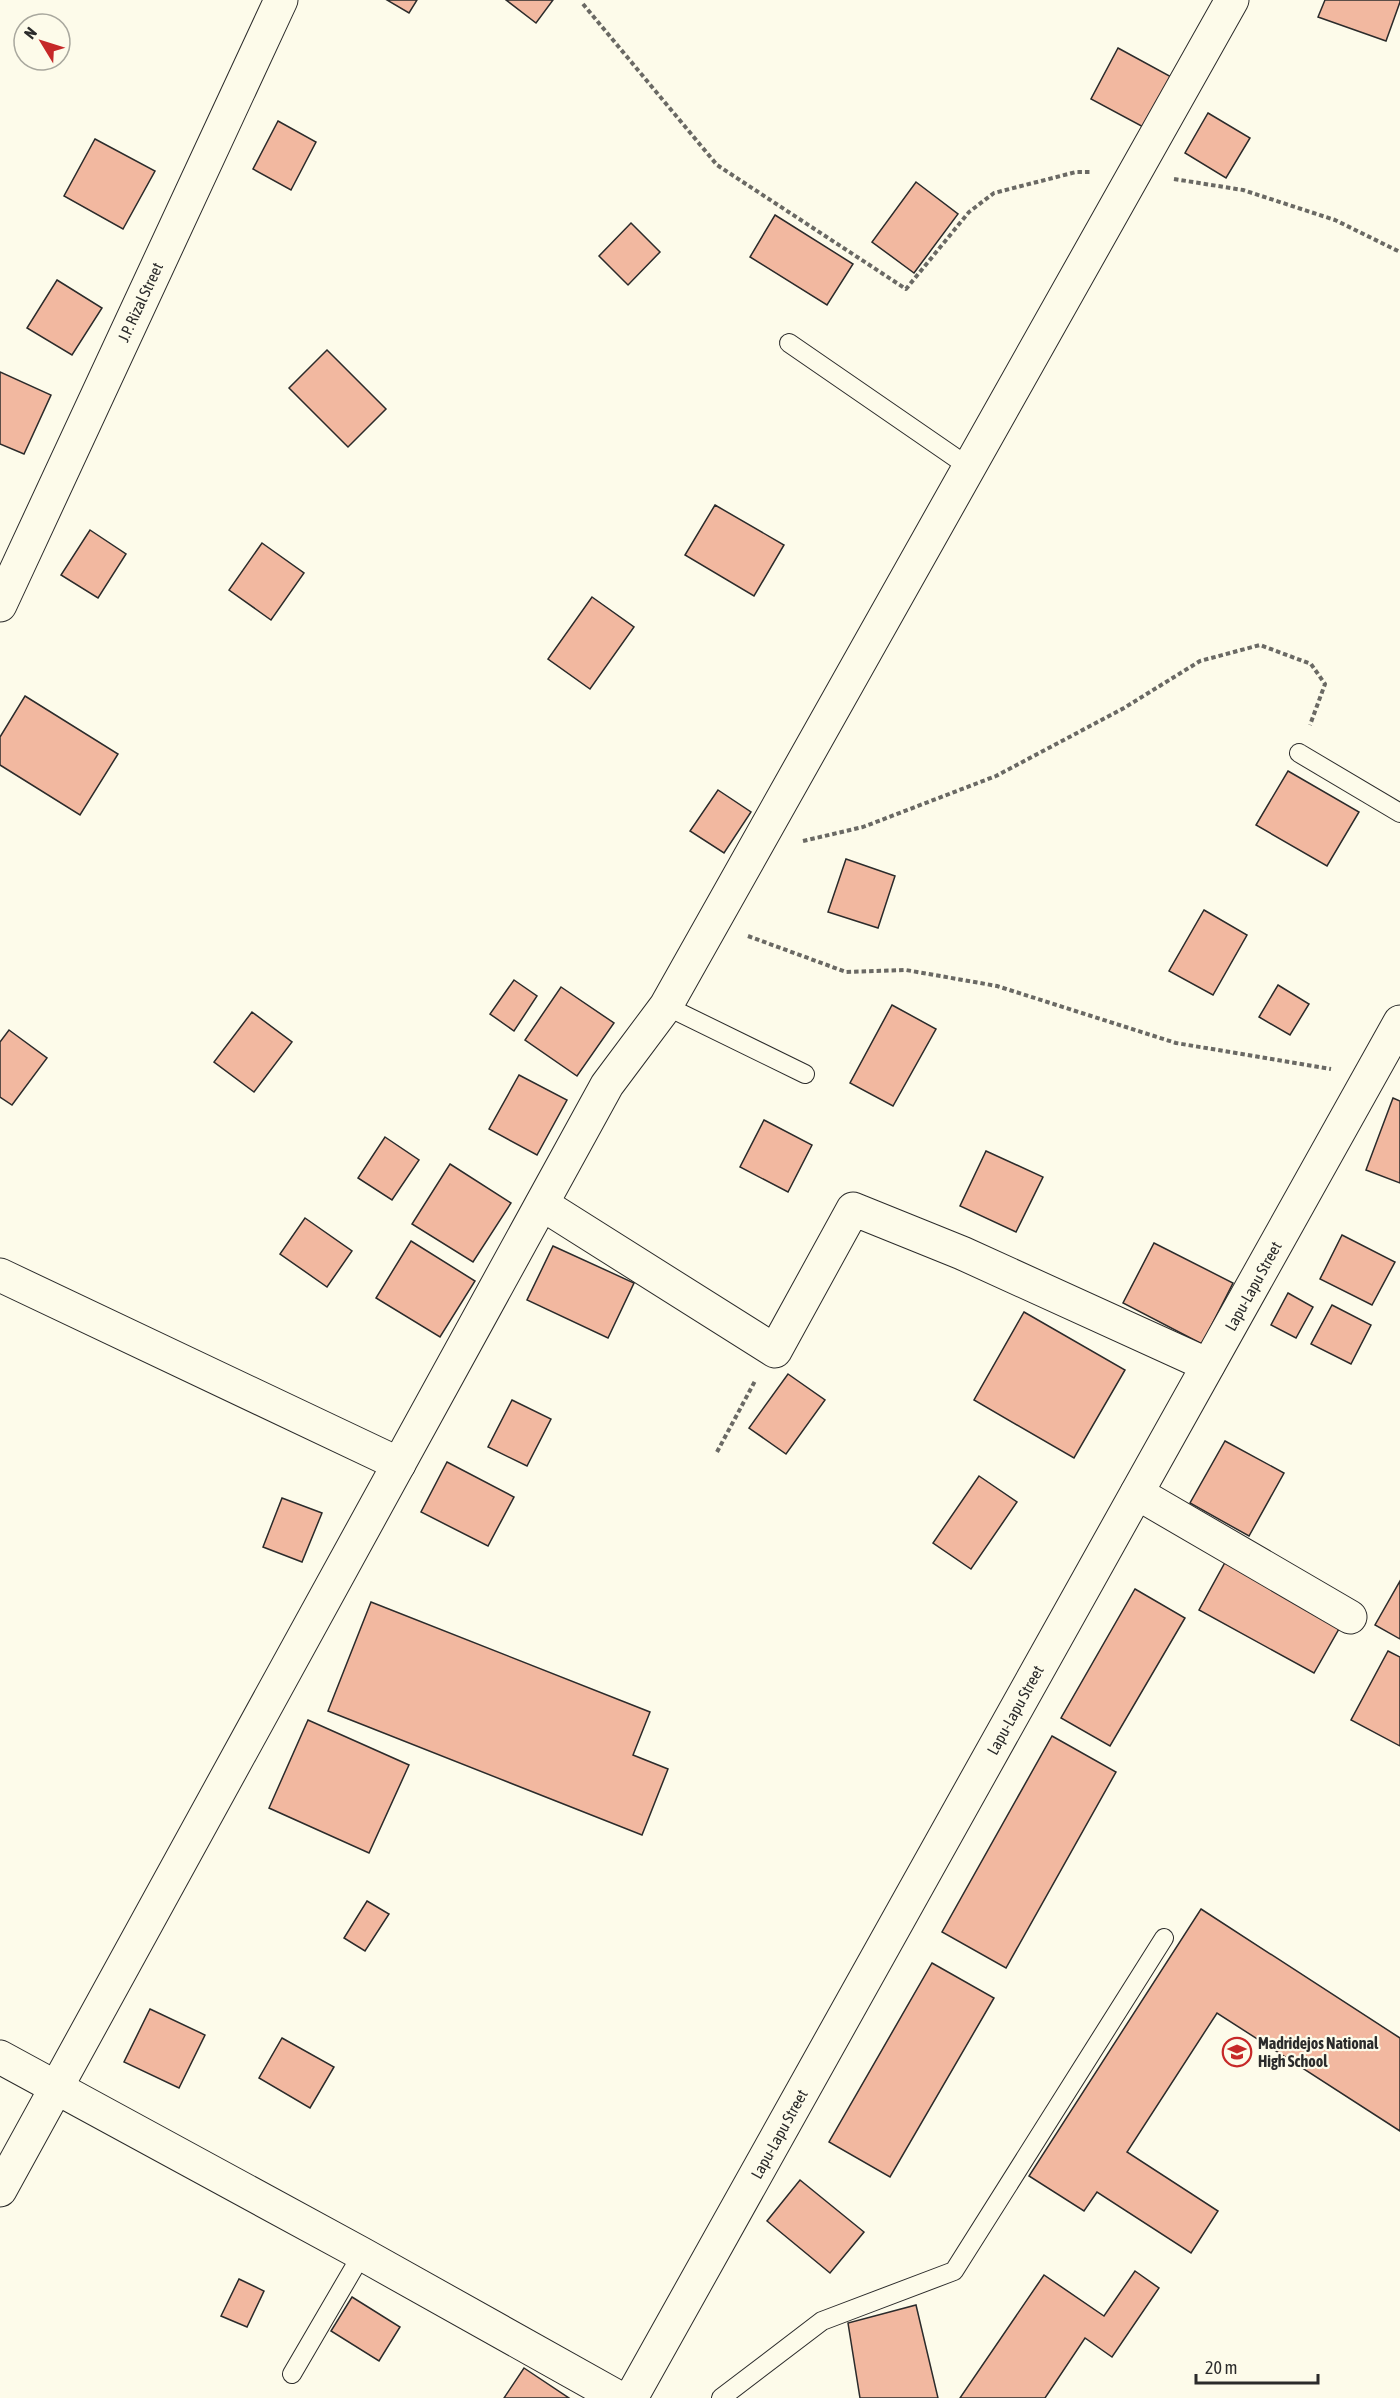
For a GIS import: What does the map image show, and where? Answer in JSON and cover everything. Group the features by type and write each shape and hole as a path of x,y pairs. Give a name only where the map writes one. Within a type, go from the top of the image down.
{"street":[{"name":"J.P. Rizal Street","path":"0,604 281,0"},
{"path":"0,2190 607,1085 666,1006 1232,0"},
{"name":"Lapu-Lapu Street","path":"631,2398 1400,1022"},
{"path":"542,1204 775,1351 853,1209 962,1253 1208,1365"},
{"path":"0,1275 399,1464"},
{"path":"1137,1493 1350,1617"},
{"path":"0,2057 362,2254 619,2398"}],"lane":[{"path":"789,343 969,467"},
{"path":"1299,753 1400,813"},
{"path":"666,1006 806,1074"},
{"path":"721,2398 822,2321 954,2271 1164,1938"},
{"path":"292,2373 362,2254"}],"path":[{"path":"583,4 717,165 906,289 969,212 994,192 1076,172 1135,172 1243,190 1335,220 1400,252"},
{"path":"752,852 863,827 996,776 1124,708 1200,661 1260,645 1311,664 1325,684 1299,753"},
{"path":"713,922 846,972 906,970 997,987 1176,1042 1370,1076"},
{"path":"717,1452 750,1388 775,1351"}],"building":[{"path":"387,0 417,0 409,13"},
{"path":"506,0 553,0 536,23"},
{"path":"1325,0 1400,0 1400,2 1386,41 1318,17"},
{"path":"1118,48 1175,79 1147,129 1091,99"},
{"path":"1208,113 1250,138 1226,178 1185,153"},
{"path":"278,121 316,142 291,190 253,169"},
{"path":"95,139 155,171 123,229 64,196"},
{"path":"916,182 958,214 914,273 872,242"},
{"path":"775,215 853,264 827,305 750,257"},
{"path":"631,223 660,252 628,285 599,256"},
{"path":"57,280 102,308 72,355 27,328"},
{"path":"327,350 386,409 348,447 289,388"},
{"path":"0,372 51,395 24,454 0,444"},
{"path":"715,505 784,545 754,596 685,555"},
{"path":"90,530 126,554 98,598 61,575"},
{"path":"262,543 304,573 271,620 229,590"},
{"path":"592,597 634,627 590,689 548,659"},
{"path":"25,696 118,754 80,815 0,765 0,737"},
{"path":"1288,771 1359,812 1327,866 1256,825"},
{"path":"718,790 751,812 724,853 690,831"},
{"path":"846,859 895,876 878,928 828,912"},
{"path":"1204,910 1247,935 1213,995 1169,971"},
{"path":"514,980 537,996 514,1031 490,1014"},
{"path":"1278,985 1309,1004 1290,1035 1259,1017"},
{"path":"561,987 614,1023 577,1076 525,1040"},
{"path":"892,1005 936,1029 893,1106 850,1083"},
{"path":"252,1012 292,1042 254,1092 214,1062"},
{"path":"9,1030 47,1058 12,1105 0,1097 0,1042"},
{"path":"519,1075 567,1100 537,1155 489,1129"},
{"path":"1393,1098 1400,1101 1400,1183 1366,1170"},
{"path":"764,1120 812,1145 788,1192 740,1167"},
{"path":"385,1137 419,1160 392,1200 358,1178"},
{"path":"986,1151 1043,1177 1016,1232 960,1206"},
{"path":"450,1164 511,1203 473,1262 412,1224"},
{"path":"305,1218 352,1251 327,1287 280,1254"},
{"path":"1342,1235 1395,1262 1372,1305 1320,1279"},
{"path":"411,1241 475,1281 440,1337 376,1298"},
{"path":"1154,1243 1233,1283 1202,1344 1123,1303"},
{"path":"553,1246 634,1283 608,1338 527,1300"},
{"path":"1288,1293 1313,1307 1296,1338 1271,1325"},
{"path":"1332,1305 1371,1325 1351,1364 1311,1344"},
{"path":"1024,1312 1125,1370 1074,1458 974,1400"},
{"path":"788,1374 825,1400 786,1454 749,1428"},
{"path":"512,1400 551,1419 527,1466 488,1447"},
{"path":"1225,1441 1284,1473 1249,1536 1190,1503"},
{"path":"447,1462 514,1497 488,1546 421,1512"},
{"path":"979,1476 1017,1502 971,1569 933,1543"},
{"path":"282,1498 322,1513 302,1562 263,1547"},
{"path":"1228,1557 1344,1620 1314,1673 1199,1610"},
{"path":"1400,1581 1400,1639 1375,1625"},
{"path":"1135,1589 1185,1618 1110,1746 1061,1718"},
{"path":"371,1602 650,1712 633,1755 668,1769 642,1835 328,1711"},
{"path":"1388,1651 1400,1657 1400,1746 1351,1720"},
{"path":"308,1720 409,1765 369,1853 269,1808"},
{"path":"1052,1736 1116,1772 1006,1968 942,1932"},
{"path":"367,1901 389,1914 365,1951 344,1938"},
{"path":"1201,1909 1400,2038 1400,2131 1217,2013 1127,2152 1218,2211 1191,2253 1097,2192 1084,2211 1029,2176"},
{"path":"932,1963 994,1998 890,2177 829,2142"},
{"path":"150,2009 205,2035 179,2088 124,2062"},
{"path":"282,2038 334,2067 310,2108 259,2078"},
{"path":"800,2180 864,2232 830,2273 767,2221"},
{"path":"1135,2271 1159,2288 1112,2357 1085,2338 1045,2398 960,2398 1044,2275 1104,2316"},
{"path":"239,2279 264,2291 247,2327 221,2316"},
{"path":"352,2297 400,2327 379,2361 331,2331"},
{"path":"916,2305 938,2398 860,2398 848,2323"},
{"path":"524,2368 569,2398 504,2398"}],"place":[{"name":"Madridejos National High School","path":"1237,2052"}]}
